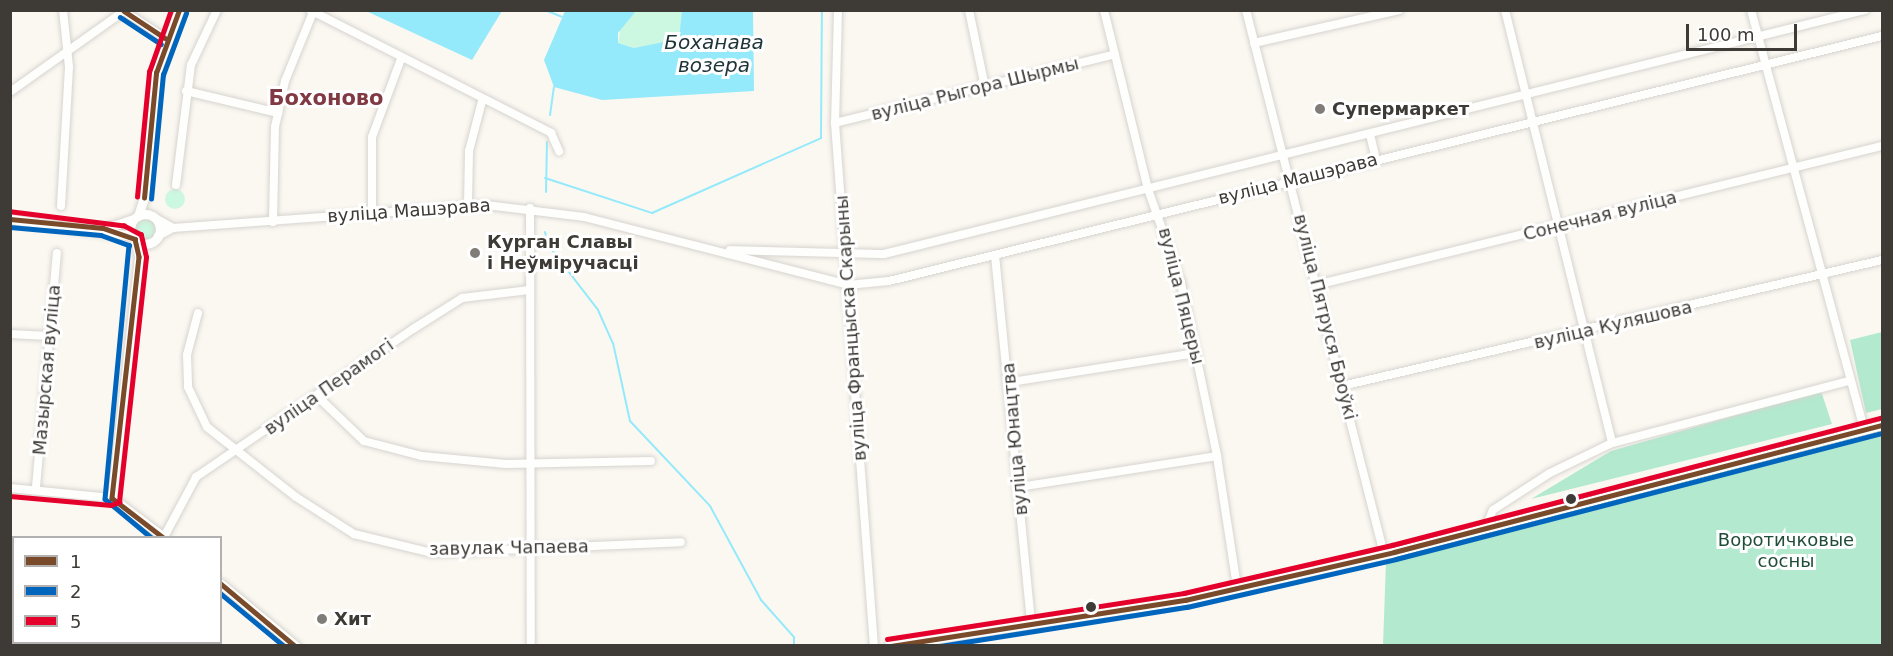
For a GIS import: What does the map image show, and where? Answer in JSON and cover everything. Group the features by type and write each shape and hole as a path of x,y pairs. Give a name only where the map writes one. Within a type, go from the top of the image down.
{"main road":[{"path":"164,536 112,498 139,257 134,238 136,217 144,198 153,95 165,38 179,10"},
{"path":"139,257 150,242 158,236 155,218 144,198"},
{"path":"103,228 136,217 155,218"},
{"path":"10,219 103,228 150,242"},
{"path":"888,645 1120,612 1237,587 1384,554 1487,524 1882,425"},
{"path":"222,586 296,645"}],"street":[{"path":"61,206 67,52 63,10"},
{"path":"176,185 186,91 196,48 217,10"},
{"name":"вуліца Францыска Скарыны","path":"838,10 835,123 848,257 848,285 873,645"},
{"path":"969,10 985,87"},
{"name":"вуліца Пяцеры","path":"1104,10 1148,189 1160,214 1197,353 1217,456 1237,587"},
{"name":"вуліца Пятруся Броўкі","path":"1246,10 1285,154 1384,554"},
{"path":"1254,43 1399,10"},
{"path":"1505,10 1612,443"},
{"path":"1751,10 1820,275 1864,430"},
{"name":"вуліца Машэрава","path":"713,250 848,257 884,254 1866,10"},
{"path":"10,92 124,11 165,38"},
{"path":"273,222 270,154 278,113 312,11 482,101 551,133 559,151"},
{"name":"вуліца Машэрава","path":"158,236 173,228 273,222 372,211 468,204 530,208 713,250 848,285 995,255 1376,159 1882,36"},
{"name":"вуліца Рыгора Шырмы","path":"835,123 1115,54"},
{"path":"372,211 372,137 400,59"},
{"path":"186,91 278,113"},
{"path":"468,204 469,151 482,101"},
{"path":"1370,134 1376,159"},
{"name":"Сонечная вуліца","path":"1316,285 1882,146"},
{"path":"530,208 531,645"},
{"path":"155,218 173,228"},
{"name":"Мазырская вуліца","path":"36,487 57,253"},
{"name":"вуліца Юнацтва","path":"995,255 1011,382 1031,623"},
{"name":"вуліца Куляшова","path":"1342,386 1584,333 1882,260"},
{"name":"вуліца Перамогі","path":"166,536 196,477 462,298 530,290"},
{"name":"завулак Чапаева","path":"198,312 187,354 188,387 207,428 296,497 354,534 432,553 681,542"},
{"path":"10,334 49,336"},
{"path":"1011,382 1197,353"},
{"path":"1487,524 1493,510 1550,473 1612,443 1849,381"},
{"path":"317,396 364,441 442,460 531,464 651,461"},
{"path":"1019,487 1217,456"},
{"path":"10,488 36,487 112,498"},
{"path":"105,644 120,645"}],"green space":[{"path":"636,11 682,11 684,29 671,44 634,48 618,43 621,25"},
{"path":"171,189 179,189 185,195 185,203 179,209 171,209 165,203 165,195"},
{"path":"145,218 153,221 156,229 153,237 145,240 137,237 134,229 137,221"},
{"path":"1882,332 1882,409 1866,413 1850,340"},
{"path":"1821,391 1832,424 1531,499 1611,451"},
{"name":"Воротичковые сосны","path":"1882,428 1882,645 1383,646 1386,561"}],"water":[{"path":"366,11 502,11 472,60"},
{"name":"Боханава возера","path":"565,11 636,11 618,33 618,43 634,48 679,39 682,11 753,11 754,91 602,100 554,87 544,60"}],"waterway":[{"path":"545,10 562,17"},
{"path":"545,178 652,213 821,138 822,10"},
{"path":"550,115 554,87"},
{"path":"546,192 547,142"},
{"path":"545,232 548,245 598,310 613,343 630,421 710,506 761,600 794,637 794,646"}],"transit line":[{"name":"5","path":"137,197 149,72 171,10"},
{"name":"1","path":"144,198 156,73 179,10"},
{"name":"1","path":"124,11 165,38"},
{"name":"2","path":"151,199 163,75 186,13"},
{"name":"2","path":"120,17 161,44"},
{"name":"5","path":"10,496 111,505 119,502 146,257 141,235 124,226 11,212"},
{"name":"1","path":"10,219 103,228 135,239 139,257 112,498 161,536"},
{"name":"2","path":"10,227 101,235 129,245 105,499 150,536"},
{"name":"5","path":"887,639 1184,593 1392,545 1880,418"},
{"name":"1","path":"891,646 1185,600 1394,552 1882,425"},
{"name":"2","path":"940,646 1187,607 1396,559 1882,433"},
{"name":"1","path":"222,585 295,646"},
{"name":"2","path":"222,595 284,646"}],"place":[{"name":"Супермаркет","path":"1320,109"},
{"name":"Курган Славы і Неўміручасці","path":"475,253"},
{"name":"Хит","path":"322,619"}],"district":[{"name":"Бохоново","path":"326,98"}]}
